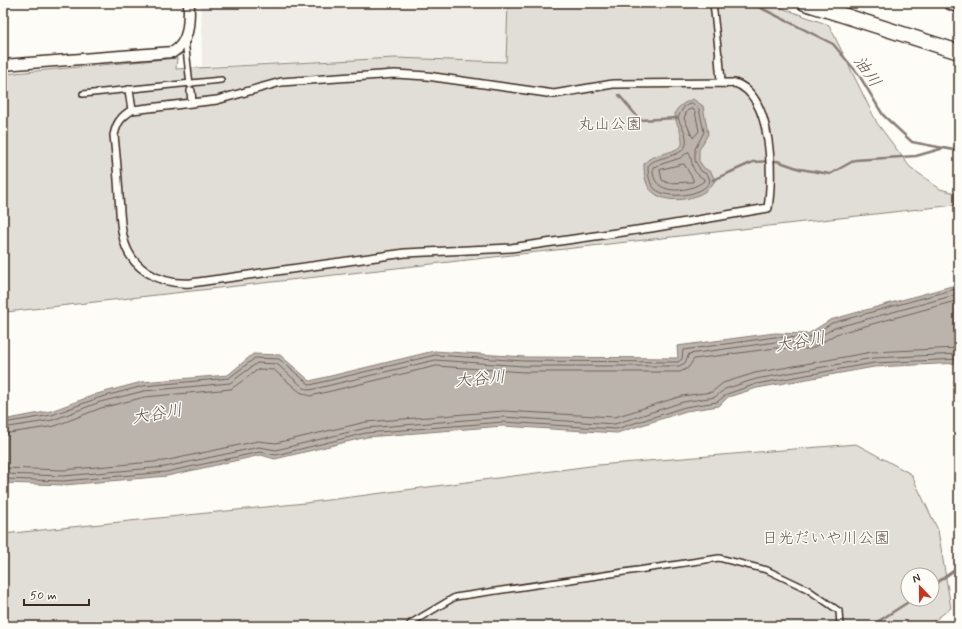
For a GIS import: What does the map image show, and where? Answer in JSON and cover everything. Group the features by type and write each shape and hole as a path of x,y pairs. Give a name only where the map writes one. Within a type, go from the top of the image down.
{"main road":[{"path":"805,3 959,52"}],"street":[{"path":"3,66 167,53 177,49 185,39 188,30 189,3"},
{"path":"948,3 959,8"},
{"path":"719,57 721,82"},
{"path":"395,74 427,76 554,94 613,84 735,83 742,85 753,98 762,116 770,156 768,208 651,228 511,248 405,253 178,284 158,279 139,266 132,258 123,236 114,135 116,124 122,116 132,110 192,103 217,100 281,82 395,74"},
{"path":"190,87 192,103"},
{"path":"129,90 132,110"}],"lane":[{"path":"713,3 719,57"},
{"path":"185,39 190,87"},
{"path":"83,94 190,87 221,80"},
{"path":"409,626 411,623 455,597 719,558 767,570 807,589 839,611 840,626"}],"shaded area":[{"path":"201,3 508,3 507,62 395,58 202,66"}],"green space":[{"name":"丸山公園","path":"508,3 768,3 829,25 877,123 910,167 940,189 955,193 955,205 6,312 3,279 3,74 177,58 176,69 395,58 506,62"},
{"name":"日光だいや川公園","path":"856,444 911,474 938,530 951,608 927,626 3,626 3,534 305,503 598,465"}],"water":[{"path":"693,99 703,106 708,134 699,150 699,161 704,168 711,172 715,180 711,187 696,196 678,200 661,197 654,193 647,184 644,164 647,160 673,151 682,145 682,137 675,114 677,109 683,104"},
{"name":"大谷川","path":"959,284 959,363 874,367 757,388 728,397 719,406 686,411 617,433 503,426 367,437 275,459 261,455 167,476 64,485 3,483 3,420 51,411 97,394 142,382 228,375 253,354 280,355 310,381 434,351 525,357 678,358 677,346 775,333 808,334 830,320"}],"waterway":[{"name":"油川","path":"753,4 833,44 859,75 883,115 912,142 959,151"},
{"path":"619,95 640,120 677,118"},
{"path":"713,180 753,162 777,161 800,169 830,174 855,160 916,156 944,148"},
{"path":"940,580 959,567"},
{"path":"871,626 901,607"}]}
